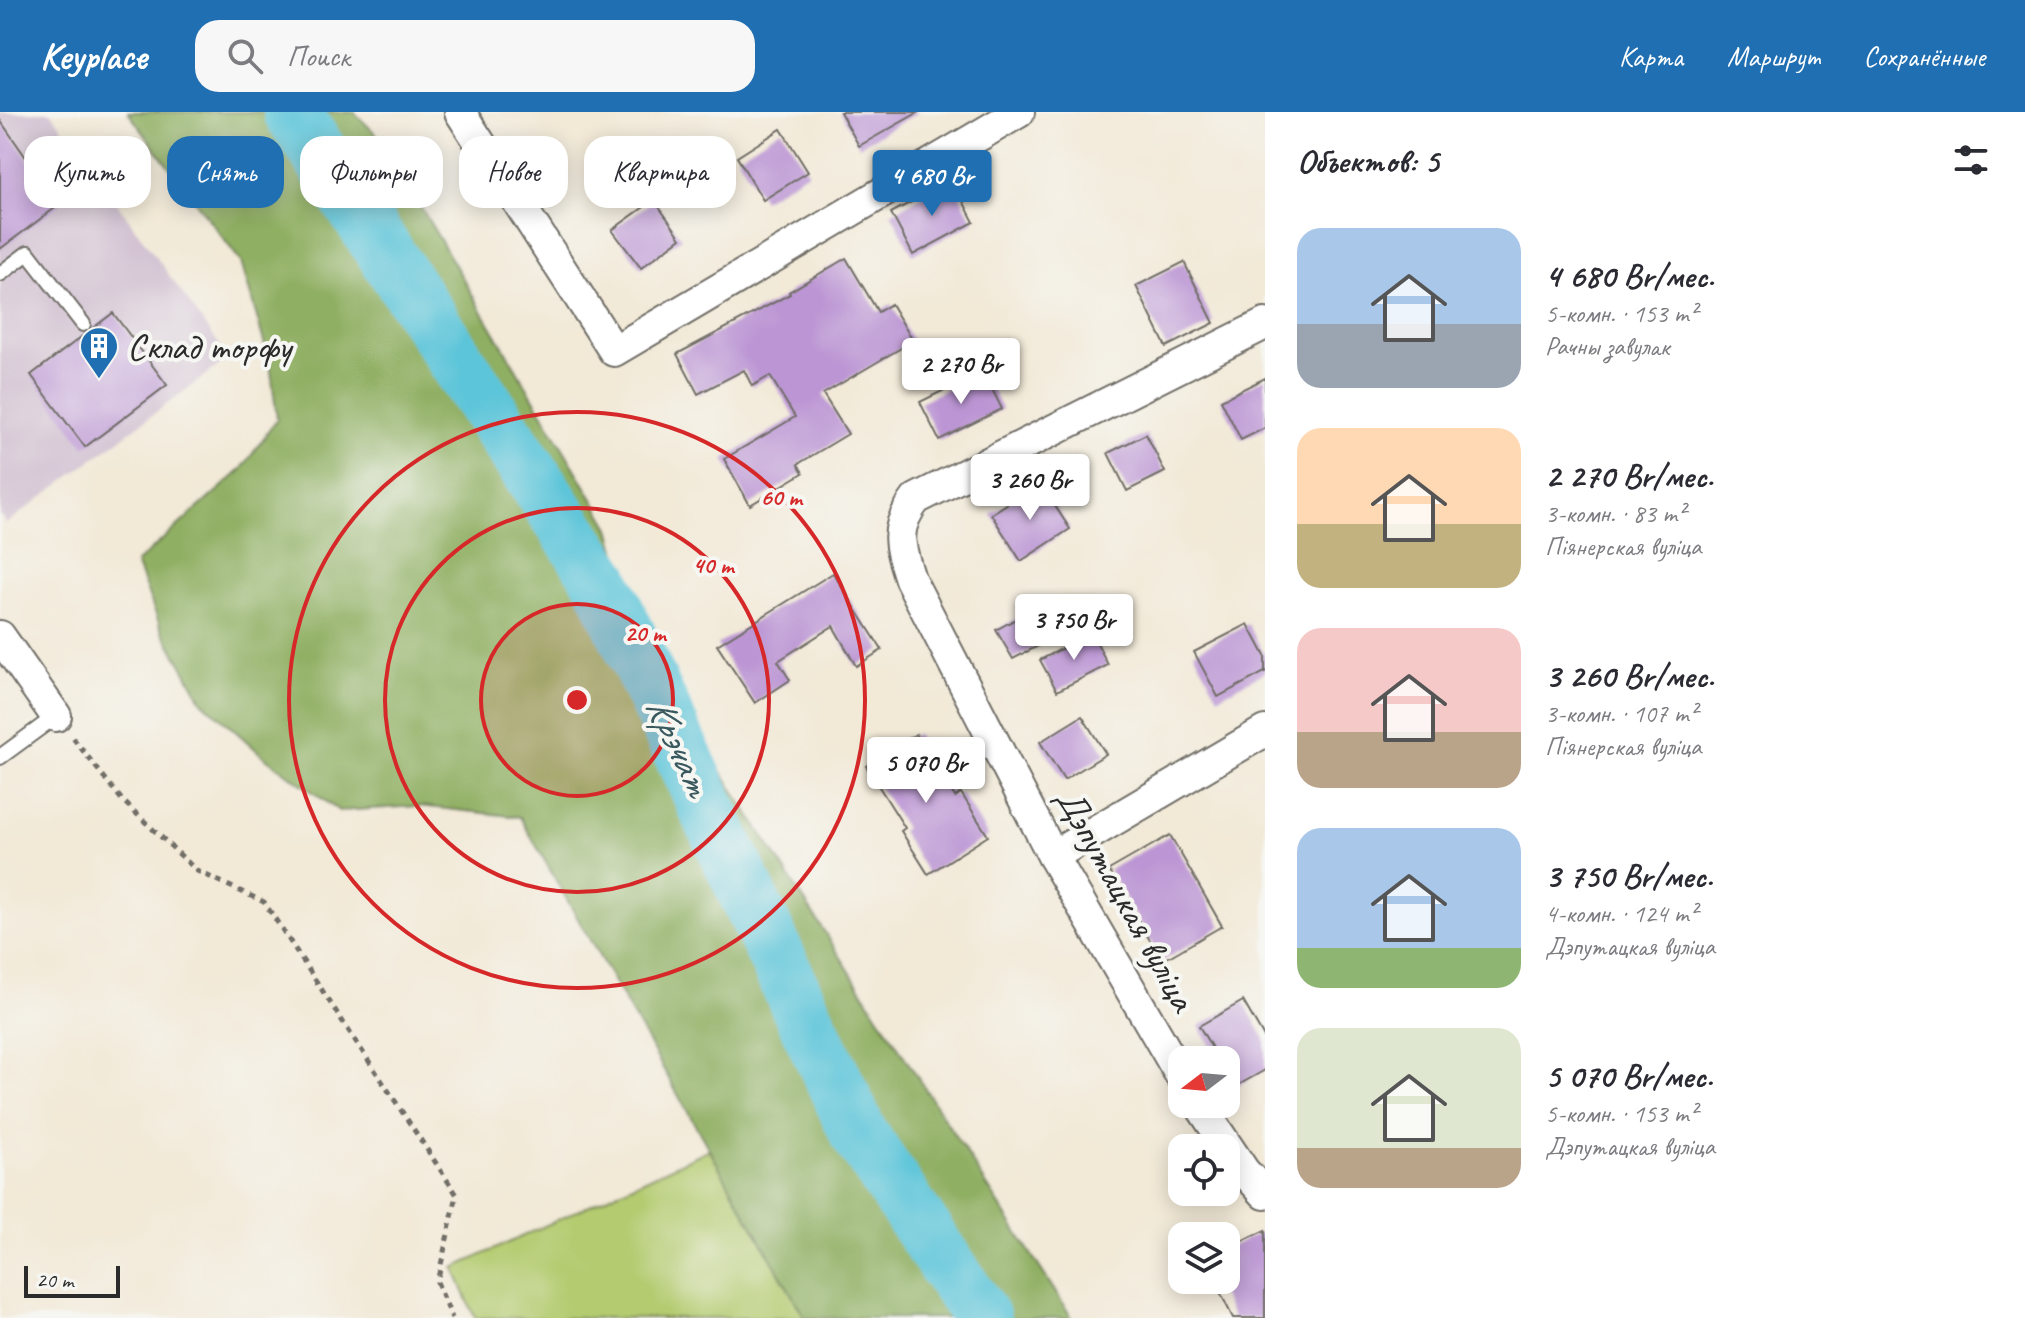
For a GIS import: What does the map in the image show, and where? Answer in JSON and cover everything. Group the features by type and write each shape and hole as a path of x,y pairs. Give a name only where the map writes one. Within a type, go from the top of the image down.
{"street":[{"path":"460,112 614,351 1019,112"},
{"name":"Дэпутацкая вуліца","path":"1168,1054 1053,856 910,579 899,537 903,516 916,499 1265,324"},
{"path":"0,636 56,716"},
{"path":"1053,856 1265,731"},
{"path":"1208,1118 1244,1171 1265,1194"}],"lane":[{"path":"0,274 28,253 83,324"},
{"path":"0,757 56,716"}],"path":[{"path":"56,716 122,800 197,871 264,902 448,1181 457,1195 437,1282 452,1318"}],"shaded area":[{"path":"0,112 51,112 68,136 24,136 24,208 120,208 229,358 6,524 0,515"}],"green space":[{"path":"128,112 354,112 378,136 300,136 300,208 421,208 610,528 645,652 1072,1318 805,1318 520,817 419,806 339,811 263,756 202,701 162,630 136,563 241,470 277,419 270,363 241,262 200,208 284,208 284,136 167,136 167,164 151,143 151,136 146,136"},
{"path":"710,1149 805,1318 475,1318 454,1268"}],"building":[{"path":"840,112 919,112 859,146"},
{"path":"0,120 24,155 24,208 55,208 0,249"},
{"path":"781,129 808,172 763,200 737,157"},
{"path":"952,180 974,222 913,255 891,213"},
{"path":"643,208 660,208 681,238 641,268 612,230"},
{"path":"846,258 878,312 891,304 913,341 823,394 848,434 798,464 803,473 750,505 724,459 795,417 770,376 752,386 744,370 698,394 677,354 790,294"},
{"path":"1184,262 1214,323 1166,347 1136,286"},
{"name":"Склад торфу","path":"113,313 167,385 85,447 31,375"},
{"path":"983,371 1002,409 939,440 920,402"},
{"path":"1265,378 1265,428 1241,440 1221,400"},
{"path":"1146,434 1165,472 1127,491 1108,453"},
{"path":"1040,483 1070,529 1021,561 991,514"},
{"path":"833,573 882,650 856,666 833,626 778,661 790,680 755,703 717,645"},
{"path":"1023,615 1040,645 1013,659 996,630"},
{"path":"1248,624 1265,656 1265,672 1218,697 1194,652"},
{"path":"1092,633 1108,665 1057,691 1040,660"},
{"path":"1082,716 1106,754 1064,780 1040,742"},
{"path":"916,734 955,797 961,793 988,836 928,874 901,831 905,828 866,766"},
{"path":"1170,835 1222,926 1162,961 1109,870"},
{"path":"1243,1001 1265,1039 1265,1070 1240,1084 1240,1046 1211,1046 1199,1026"},
{"path":"1265,1230 1265,1318 1233,1318 1221,1294 1240,1294 1240,1242"}],"waterway":[{"name":"Крэчат","path":"292,112 601,579 859,1134 982,1318"}],"place":[{"name":"Склад торфу","path":"99,380"}]}
